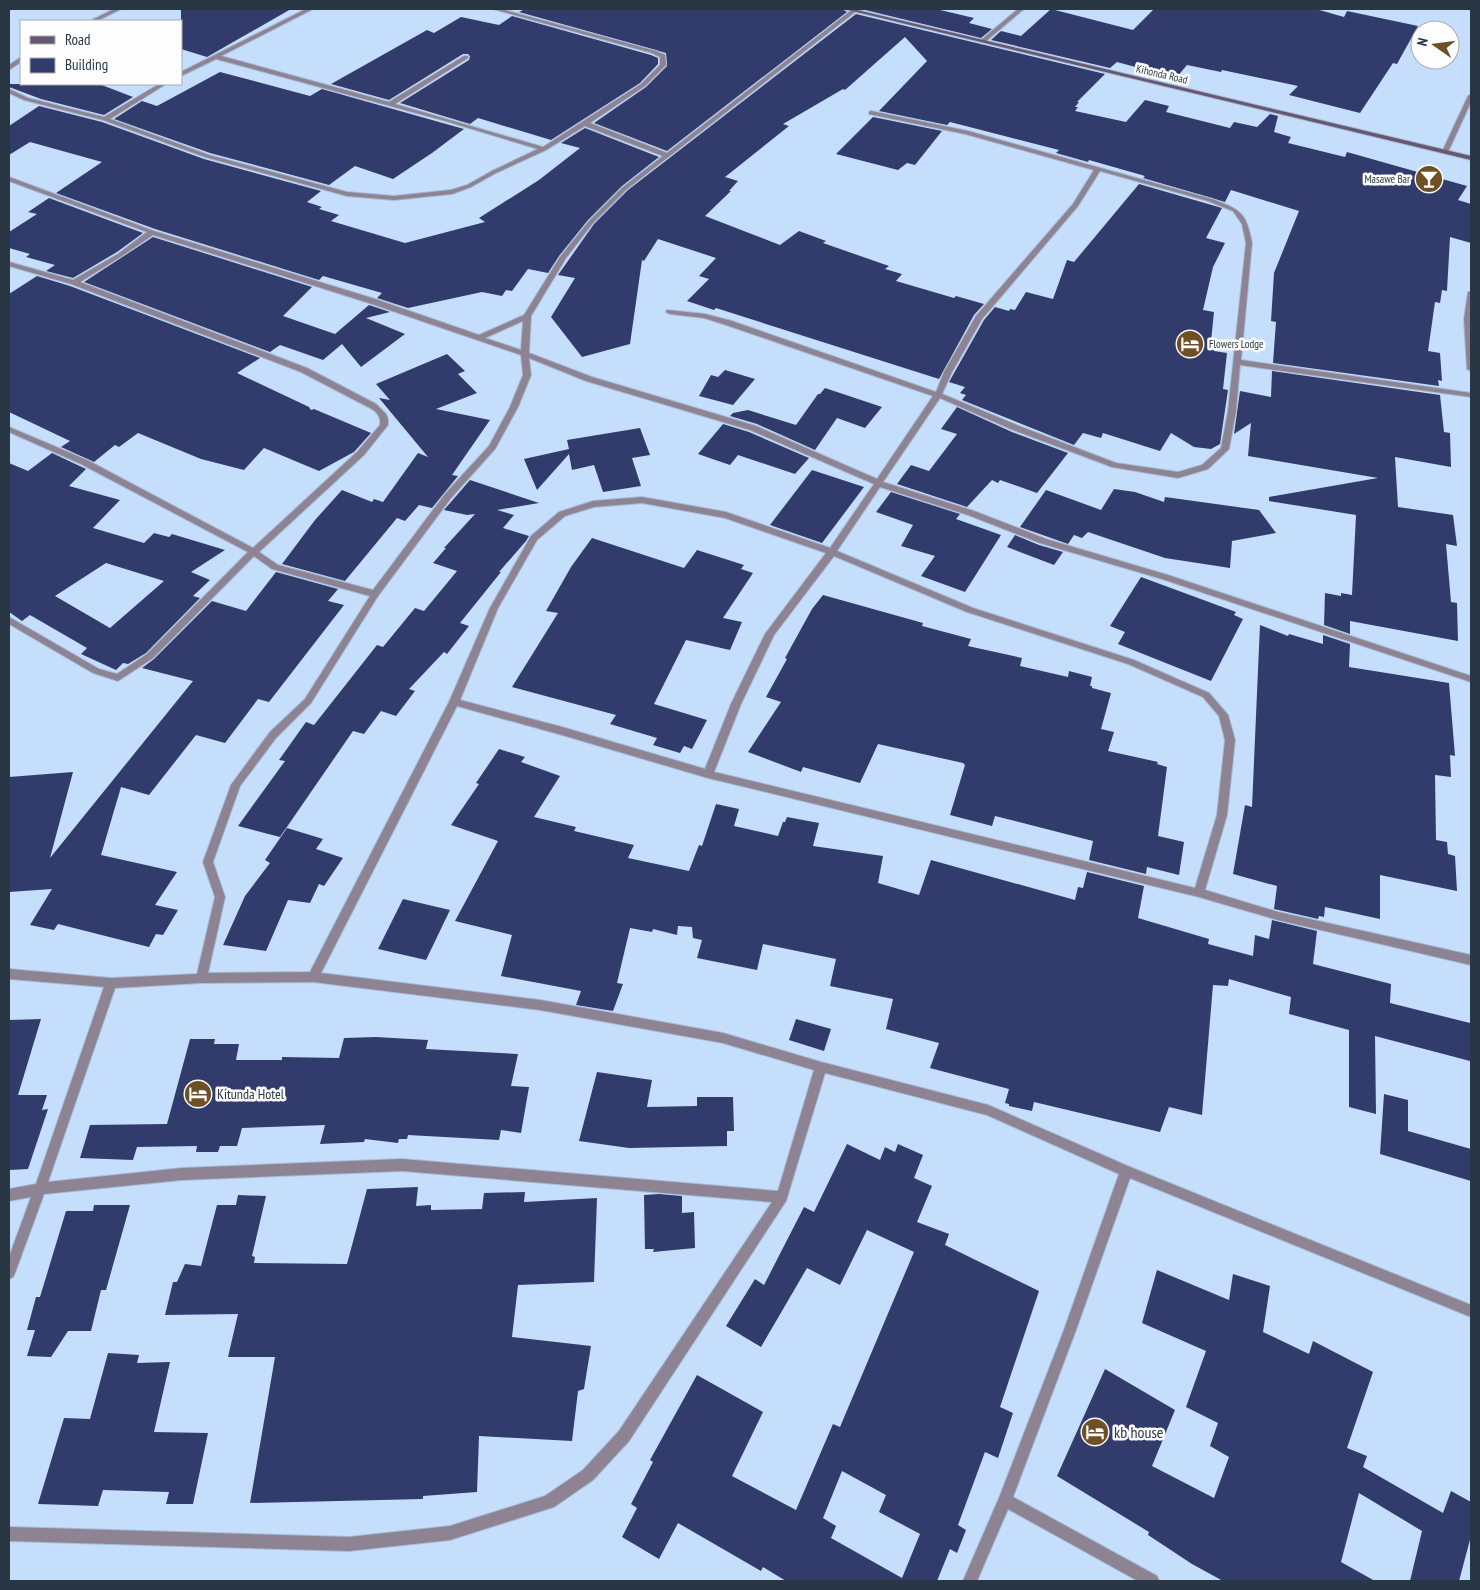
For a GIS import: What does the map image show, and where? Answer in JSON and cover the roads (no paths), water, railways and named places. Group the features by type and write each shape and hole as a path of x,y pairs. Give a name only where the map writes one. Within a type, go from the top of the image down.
{"street":[{"path":"95,20 118,9"},
{"path":"182,74 310,9"},
{"path":"9,91 26,99 104,118 208,156 347,194 394,198 452,192 469,186 544,149 612,107 643,85 664,65 663,56 510,11 496,9"},
{"path":"201,978 220,897 208,862 236,784 273,735 308,701 375,594 448,496 492,447 514,407 527,375 525,354 527,316 563,257 590,222 625,188 853,9"},
{"name":"Kihonda Road","path":"853,9 1471,158"},
{"path":"983,41 1021,9"},
{"path":"389,105 466,57"},
{"path":"216,58 444,119 544,149"},
{"path":"9,68 20,60"},
{"path":"104,118 161,85"},
{"path":"1445,152 1471,96"},
{"path":"670,312 705,316 729,323 938,395 1016,428 1115,465 1178,475 1205,468 1225,449 1238,362 1249,243 1245,224 1235,210 1182,191 1098,169 1073,160 966,132 871,113"},
{"path":"584,123 667,155"},
{"path":"708,774 736,704 770,634 832,552 938,395 948,372 980,318 1076,205 1098,169"},
{"path":"9,179 152,232 372,301 589,378 753,428 878,483 971,513 1043,541 1165,577 1471,679"},
{"path":"74,282 120,255 152,232"},
{"path":"9,264 74,282 304,370 374,406 384,418 384,425 361,453 195,608 150,656 118,678 96,671 9,620"},
{"path":"1471,294 1468,319 1471,369"},
{"path":"479,338 527,316"},
{"path":"1238,362 1471,395"},
{"path":"9,429 84,462 254,552 275,567 375,594"},
{"path":"313,977 454,702 494,608 534,538 562,514 593,504 642,500 726,516 832,552 970,610 1131,662 1206,695 1223,715 1230,740 1222,815 1199,893"},
{"path":"454,702 562,731 708,774 1199,893 1278,916 1471,960"},
{"path":"9,974 111,983 201,978 313,977 540,1005 723,1038 821,1067 988,1110 1126,1171 1471,1311"},
{"path":"9,1273 111,983"},
{"path":"9,1534 349,1544 450,1532 549,1502 588,1475 624,1436 782,1197 821,1067"},
{"path":"9,1195 40,1189 182,1174 402,1165 782,1197"},
{"path":"970,1581 1005,1500 1070,1330 1126,1171"},
{"path":"1005,1500 1152,1581"}],"place":[{"name":"Masawe Bar","path":"1429,179"},
{"name":"Flowers Lodge","path":"1190,344"},
{"name":"Kitunda Hotel","path":"198,1094"},
{"name":"kb house","path":"1095,1432"}]}
